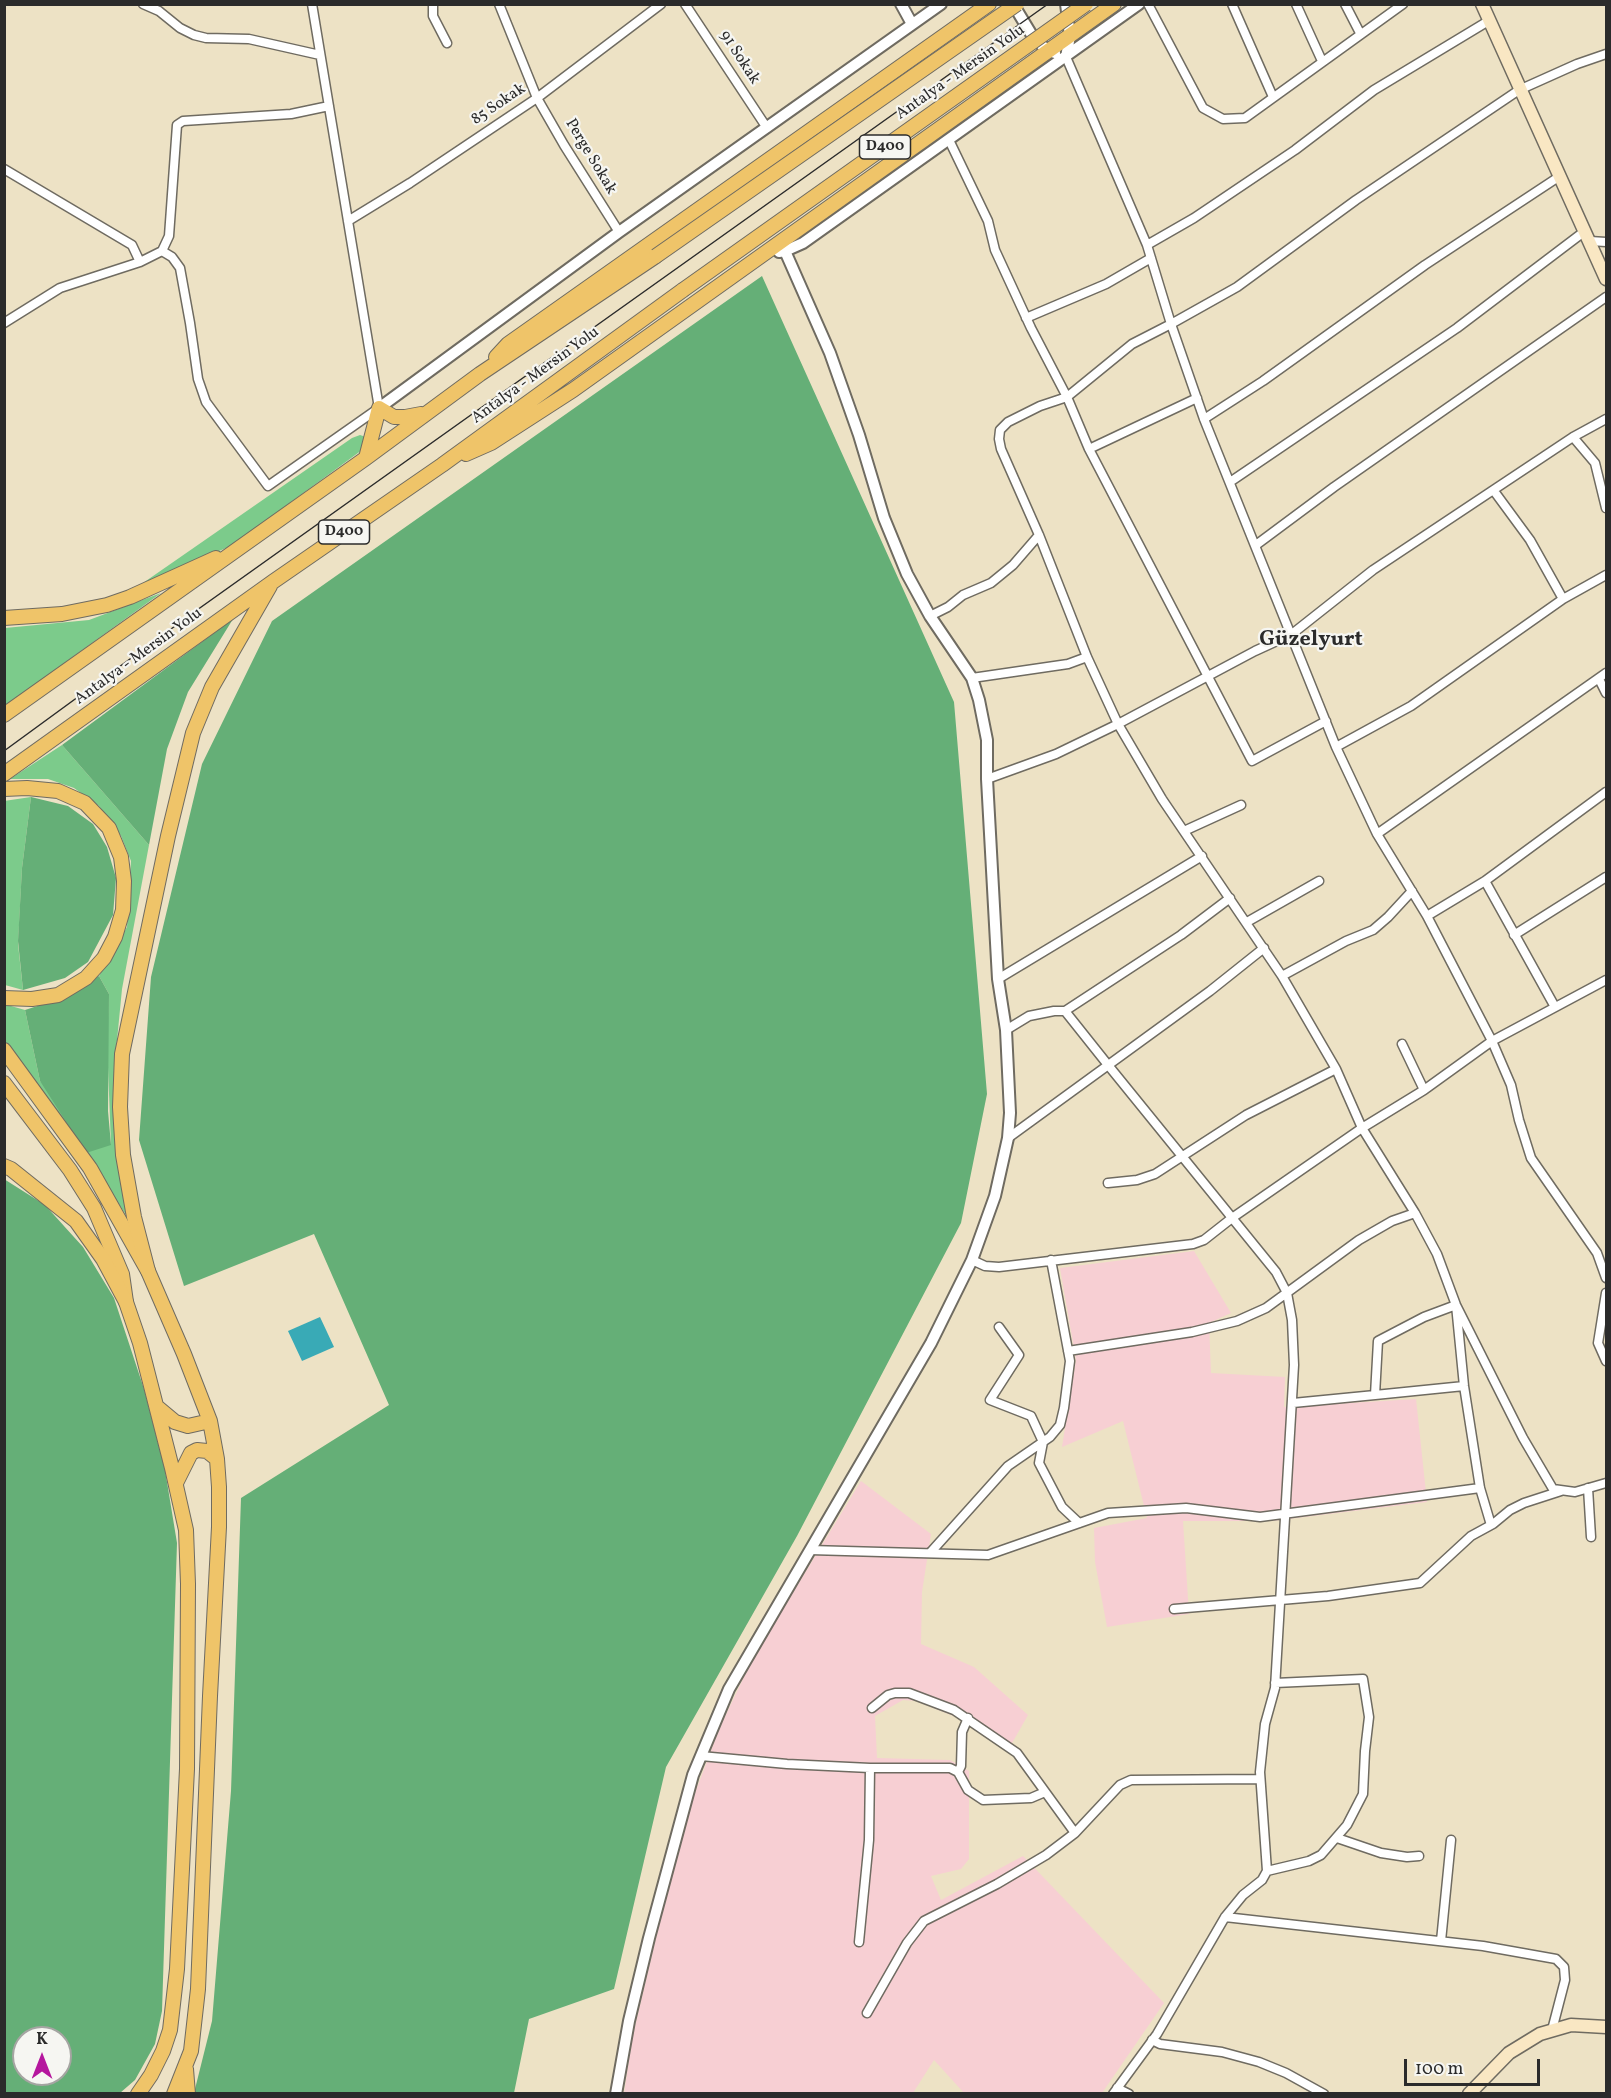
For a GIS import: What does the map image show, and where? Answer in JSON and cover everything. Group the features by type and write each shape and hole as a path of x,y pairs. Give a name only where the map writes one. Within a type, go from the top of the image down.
{"main road":[{"path":"480,374 508,345 989,4"},
{"name":"Antalya - Mersin Yolu","path":"4,715 248,543 480,374 656,256 1015,4"},
{"name":"Antalya - Mersin Yolu","path":"4,774 274,581 442,465 683,290 1086,4"},
{"path":"442,465 491,444 573,390 837,204 1114,4"},
{"path":"1482,4 1606,279"},
{"path":"366,458 379,408 393,417 428,412"},
{"path":"4,618 62,614 107,605 130,597 248,543"},
{"path":"148,1271 134,1217 123,1155 120,1107 122,1054 165,847 193,733 212,687 274,581"},
{"path":"4,789 27,788 58,791 85,803 108,828 121,857 124,881 123,910 115,937 104,958 86,978 58,994 32,999 4,998"},
{"path":"4,1050 90,1168 148,1271 210,1421 217,1459 219,1527 198,1989 191,2050 174,2094"},
{"path":"4,1083 70,1170 94,1208 122,1274 126,1302"},
{"path":"4,1166 11,1169 75,1221 103,1258 126,1302 140,1343 157,1407 186,1530 187,1770 177,1969 171,2021 166,2040 151,2075 138,2094"},
{"path":"157,1407 175,1422 188,1426 210,1421"},
{"path":"176,1483 191,1453 197,1450 207,1451 217,1459"},
{"path":"1469,2094 1509,2053 1540,2034 1571,2025 1606,2027"},
{"path":"186,2064 188,2094"}],"street":[{"path":"143,4 159,11 180,28 194,35 206,38 249,39 320,55"},
{"path":"312,4 379,408"},
{"path":"433,4 435,21 447,43"},
{"name":"Perge Sokak","path":"499,4 537,98 618,232"},
{"name":"85 Sokak","path":"348,221 410,183 537,98 661,4"},
{"name":"91 Sokak","path":"685,4 767,128"},
{"path":"901,4 912,24"},
{"path":"162,251 172,257 180,268 198,379 206,402 268,486 379,408 618,232 941,4"},
{"path":"1015,4 1033,37 1048,51 1066,57"},
{"path":"1066,4 1070,36 1066,57 1147,245 1204,419 1336,747 1377,834 1427,916 1492,1041 1511,1085 1531,1158 1597,1253 1606,1278"},
{"path":"764,254 785,251 803,243 1139,4"},
{"path":"1148,4 1203,108 1222,119 1245,118 1402,4"},
{"path":"1232,4 1273,97"},
{"path":"1296,4 1322,62"},
{"path":"1345,4 1360,33"},
{"path":"1147,245 1194,218 1295,150 1374,90 1490,21"},
{"path":"1606,54 1577,64 1520,90 1356,200 1237,287 1132,344 1067,397 1040,406 1008,422 1000,430 1001,449 1039,535 1087,657 1118,724 1162,799 1282,976 1336,1069 1362,1128 1415,1213 1437,1254 1456,1305 1523,1438 1553,1489 1575,1492 1606,1483"},
{"path":"4,323 60,288 140,262 162,251 169,236 177,125 183,121 291,114 329,106"},
{"path":"948,140 988,220 995,250 1026,318 1067,397 1089,449 1252,761 1326,721"},
{"path":"4,169 132,245 140,262"},
{"path":"1204,419 1263,381 1425,265 1560,176"},
{"path":"1230,482 1587,236 1606,242"},
{"path":"616,2094 629,2021 649,1938 693,1775 729,1689 931,1343 972,1260 995,1196 1008,1138 1010,1113 1006,1030 998,980 987,740 972,678 930,616 907,574 884,518 859,435 830,353 785,251"},
{"path":"1026,318 1106,284 1151,258"},
{"path":"1256,545 1334,487 1606,297"},
{"path":"1089,449 1197,398"},
{"path":"987,779 1056,754 1118,724 1207,675 1292,634 1373,570 1573,437 1606,419"},
{"path":"1573,437 1595,463 1606,508"},
{"path":"1494,491 1530,540 1563,599"},
{"path":"930,616 948,607 963,595 991,583 1013,565 1039,535"},
{"path":"1336,747 1411,706 1563,599 1606,575"},
{"path":"972,678 1068,664 1087,657"},
{"path":"1377,834 1603,676 1606,693"},
{"path":"1427,916 1485,881 1606,792"},
{"path":"1184,831 1241,805"},
{"path":"998,980 1202,856"},
{"path":"1514,935 1606,877"},
{"path":"1247,922 1319,881"},
{"path":"1485,881 1555,1007"},
{"path":"1282,976 1338,945 1373,930 1389,917 1412,891"},
{"path":"1006,1030 1029,1016 1065,1011 1181,934 1230,898"},
{"path":"1008,1138 1210,991 1264,948"},
{"path":"972,1260 985,1266 999,1267 1193,1244 1204,1240 1362,1128 1424,1090 1492,1041 1606,980"},
{"path":"1065,1011 1276,1272 1287,1293 1292,1320 1293,1404 1281,1600 1275,1683 1265,1724 1260,1779 1267,1871 1262,1880 1243,1895 1225,1917 1152,2040 1115,2091 1129,2094"},
{"path":"1402,1044 1424,1090"},
{"path":"1108,1183 1137,1180 1155,1174 1183,1158 1246,1115 1336,1069"},
{"path":"1068,1351 1192,1332 1237,1321 1266,1308 1359,1240 1392,1221 1415,1213"},
{"path":"930,1553 1008,1466 1050,1437 1060,1425 1070,1361 1051,1260"},
{"path":"1606,1293 1598,1342 1606,1361"},
{"path":"1456,1305 1464,1386 1480,1488 1491,1525"},
{"path":"1375,1395 1378,1341 1424,1317 1456,1305"},
{"path":"999,1327 1019,1355 990,1400 1031,1416 1043,1442 1039,1463 1062,1507 1079,1523"},
{"path":"1293,1404 1464,1386"},
{"path":"810,1550 988,1554 1108,1513 1186,1508 1260,1517 1480,1488"},
{"path":"1588,1488 1591,1537"},
{"path":"1174,1609 1281,1600 1420,1583 1471,1536 1491,1525 1510,1510 1561,1491"},
{"path":"1267,1871 1310,1861 1321,1855 1352,1817 1363,1794 1365,1751 1370,1717 1363,1679 1275,1683"},
{"path":"872,1708 888,1695 909,1693 938,1702 968,1718 1017,1753 1075,1833"},
{"path":"958,1772 961,1766 962,1732 968,1718"},
{"path":"701,1756 870,1768 950,1768 958,1772 968,1790 984,1800 1031,1798 1045,1792"},
{"path":"859,1942 869,1840 870,1768"},
{"path":"867,2013 907,1943 924,1921 997,1884 1046,1855 1075,1833 1120,1785 1131,1780 1260,1779"},
{"path":"1337,1838 1381,1853 1407,1857 1419,1856"},
{"path":"1441,1941 1451,1840"},
{"path":"1225,1917 1441,1941 1536,1954 1556,1959 1564,1967 1565,1980 1552,2030"},
{"path":"1152,2040 1160,2044 1222,2052 1259,2062 1286,2073 1324,2094"}],"shaded area":[{"path":"1194,1251 1231,1313 1209,1323 1211,1373 1285,1377 1284,1407 1416,1399 1427,1502 1272,1521 1183,1521 1189,1614 1107,1627 1095,1562 1094,1528 1147,1518 1123,1421 1062,1447 1076,1360 1060,1268"},
{"path":"861,1481 931,1534 922,1592 921,1644 974,1667 1028,1715 1007,1752 956,1717 916,1701 903,1700 875,1716 877,1758 950,1760 969,1771 969,1859 961,1869 931,1876 941,1900 1023,1856 1164,2003 1102,2093 964,2093 934,2060 913,2093 624,2094 632,2039 664,1904 692,1801 720,1727 753,1658"}],"green space":[{"path":"762,276 954,702 987,1094 961,1223 797,1536 666,1767 614,1989 529,2019 514,2093 194,2093 212,2021 231,1791 241,1498 389,1405 314,1234 184,1286 139,1140 151,977 202,764 272,621"},
{"path":"360,435 366,437 362,450 231,546 143,583 352,438"},
{"path":"161,593 5,706 5,628 89,620"},
{"path":"233,619 188,692 167,749 149,845 62,745"},
{"path":"62,745 149,845 122,989 115,1061 128,1218 86,1153 5,1043 4,1004 25,1010 40,1081 111,1145 107,1042 109,994 99,976 127,927 131,861 121,836 99,806 74,788 48,779 10,779"},
{"path":"31,797 22,868 18,944 23,990 5,985 4,801"},
{"path":"31,797 68,806 93,824 107,847 116,878 113,915 88,962 65,978 23,990 18,941 22,868"},
{"path":"99,976 109,994 108,1111 111,1145 86,1153 40,1081 25,1010 53,1001"},
{"path":"4,1179 45,1205 83,1247 114,1298 144,1389 165,1470 177,1543 162,2011 155,2044 135,2080 120,2093 5,2093"}],"water":[{"path":"320,1317 334,1347 302,1361 288,1331"}],"tram line":[{"path":"4,751 197,610 1048,4"}],"district":[{"name":"Güzelyurt","path":"1311,641"}]}
